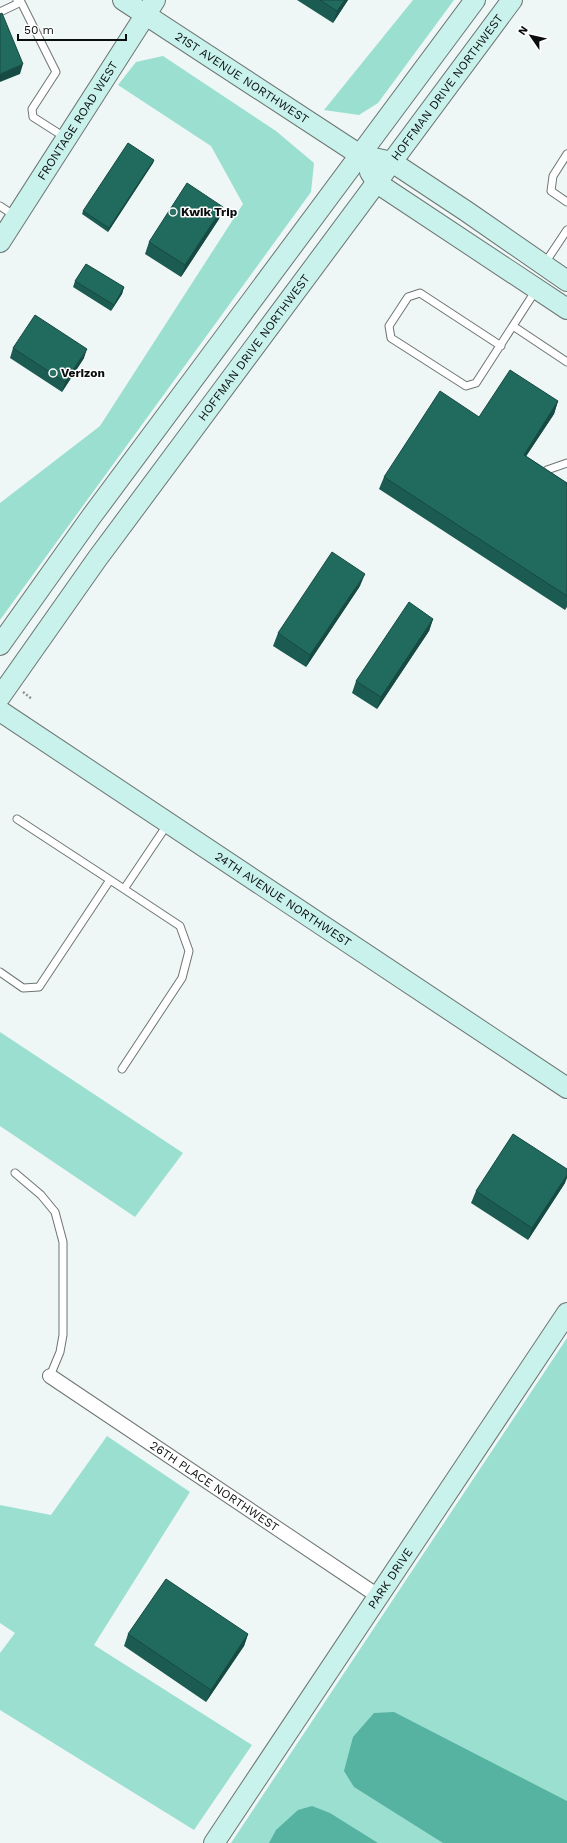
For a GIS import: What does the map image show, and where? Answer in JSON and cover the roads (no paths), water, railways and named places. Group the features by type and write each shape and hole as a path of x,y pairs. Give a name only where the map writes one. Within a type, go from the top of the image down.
{"street":[{"name":"21ST AVENUE NORTHWEST","path":"123,0 150,7 360,155 392,162 567,281"},
{"path":"0,645 96,511 475,0"},
{"name":"HOFFMAN DRIVE NORTHWEST","path":"0,697 97,559 512,0"},
{"name":"FRONTAGE ROAD WEST","path":"0,242 8,212 66,139 150,7"},
{"name":"21ST AVENUE NORTHWEST","path":"360,155 377,183 536,290 567,309"},
{"name":"24TH AVENUE NORTHWEST","path":"0,711 567,1088"},
{"name":"PARK DRIVE","path":"214,1843 567,1313"},
{"name":"26TH PLACE NORTHWEST","path":"50,1376 378,1596"}],"lane":[{"path":"0,12 19,1 56,72 32,109 33,117 66,139"},
{"path":"567,154 553,176 551,190 567,202"},
{"path":"544,265 567,230"},
{"path":"501,346 420,293 408,297 390,326 391,338 466,386 476,384 501,346 536,290"},
{"path":"513,326 567,362"},
{"path":"547,470 567,462"},
{"path":"17,819 180,926 189,951 182,978 122,1069"},
{"path":"124,889 168,823"},
{"path":"0,972 23,988 39,987 110,880"},
{"path":"15,1173 41,1195 55,1212 63,1242 63,1335 60,1352 50,1376"}],"place":[{"name":"Kwik Trip","path":"173,212"},
{"name":"Verizon","path":"53,373"}]}
